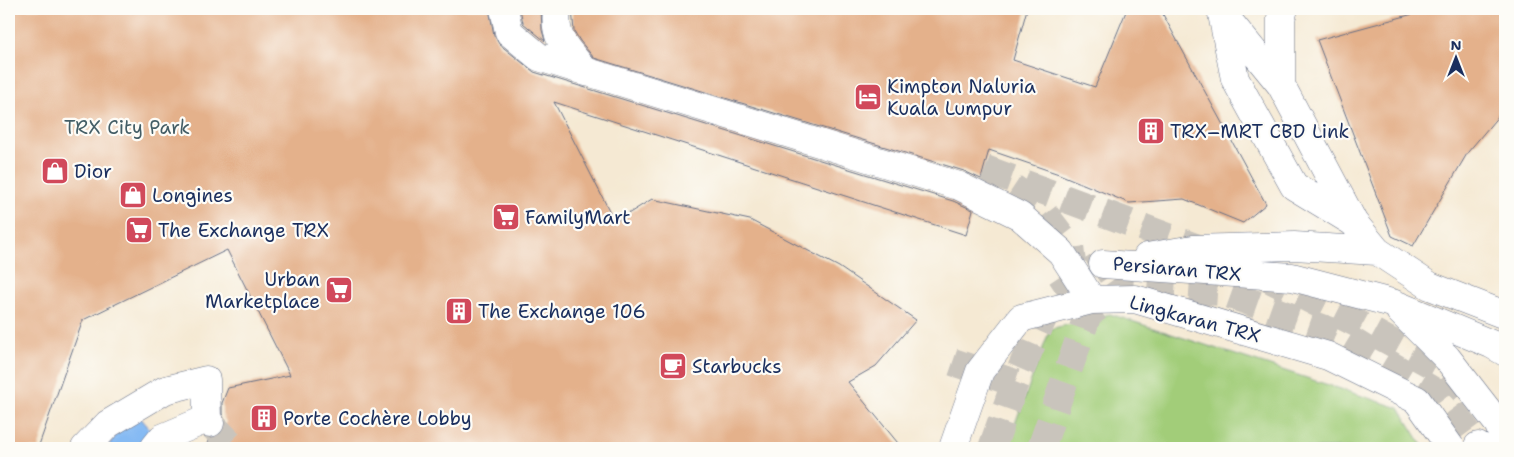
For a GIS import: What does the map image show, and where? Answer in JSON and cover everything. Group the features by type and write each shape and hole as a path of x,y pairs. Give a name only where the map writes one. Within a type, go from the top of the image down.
{"street":[{"path":"504,9 509,32 539,57 959,186 1020,216 1061,252 1092,300"},
{"path":"557,9 556,31 564,47 586,72"},
{"path":"1280,85 1280,18 1284,9"},
{"path":"1221,10 1280,85 1354,223 1377,251 1430,286 1505,315"},
{"path":"1221,10 1235,80 1294,186 1354,223"},
{"name":"Persiaran TRX","path":"1377,251 1294,246 1194,249 1103,264 1292,277 1392,303 1491,344 1505,352"},
{"name":"Lingkaran TRX","path":"953,448 980,371 1021,318 1092,300 1135,299 1328,356 1417,400 1450,448"},
{"path":"1392,303 1453,366 1499,424 1505,446"},
{"path":"85,448 108,424 165,390 206,380 209,421 162,438 154,448"}],"green space":[{"path":"1110,314 1399,408 1424,448 1006,448 1050,329"}],"water":[{"path":"138,415 156,436 144,448 108,448 114,437"}],"building":[{"path":"9,9 489,9 494,35 499,44 534,72 953,201 973,210 966,235 554,102 615,222 652,199 750,220 839,267 916,320 876,366 848,382 902,448 206,448 210,438 219,436 224,429 226,422 222,414 222,403 228,388 290,375 227,250 83,320 38,448 9,448"},
{"path":"520,9 541,9 542,30 545,41 523,23"},
{"path":"572,9 1027,9 1013,60 1095,87 1127,9 1160,9 1266,204 1243,223 1184,199 1129,203 1059,174 989,150 981,179 964,171 594,58 574,31"},
{"path":"1411,9 1505,9 1505,108 1468,152 1413,246 1392,236 1317,40 1413,14"}],"tunnel":[{"path":"985,169 1206,251"},
{"path":"1013,188 1037,204 1070,247 1072,263"},
{"path":"992,448 1015,383 1052,298 1103,264"},
{"path":"1262,275 1358,324 1447,373 1464,391"},
{"path":"1041,448 1088,314 1129,286 1222,292 1342,335 1440,395 1478,446"},
{"path":"953,362 1015,383"},
{"path":"210,423 235,448"}],"place":[{"name":"Kimpton Naluria Kuala Lumpur","path":"868,97"},
{"name":"TRX–MRT CBD Link","path":"1151,131"},
{"name":"Dior","path":"55,171"},
{"name":"Longines","path":"133,195"},
{"name":"FamilyMart","path":"506,217"},
{"name":"The Exchange TRX","path":"139,230"},
{"name":"Urban Marketplace","path":"339,290"},
{"name":"The Exchange 106","path":"459,311"},
{"name":"Starbucks","path":"673,366"},
{"name":"Porte Cochère Lobby","path":"264,418"}],"park label":[{"name":"TRX City Park","path":"127,127"}]}
